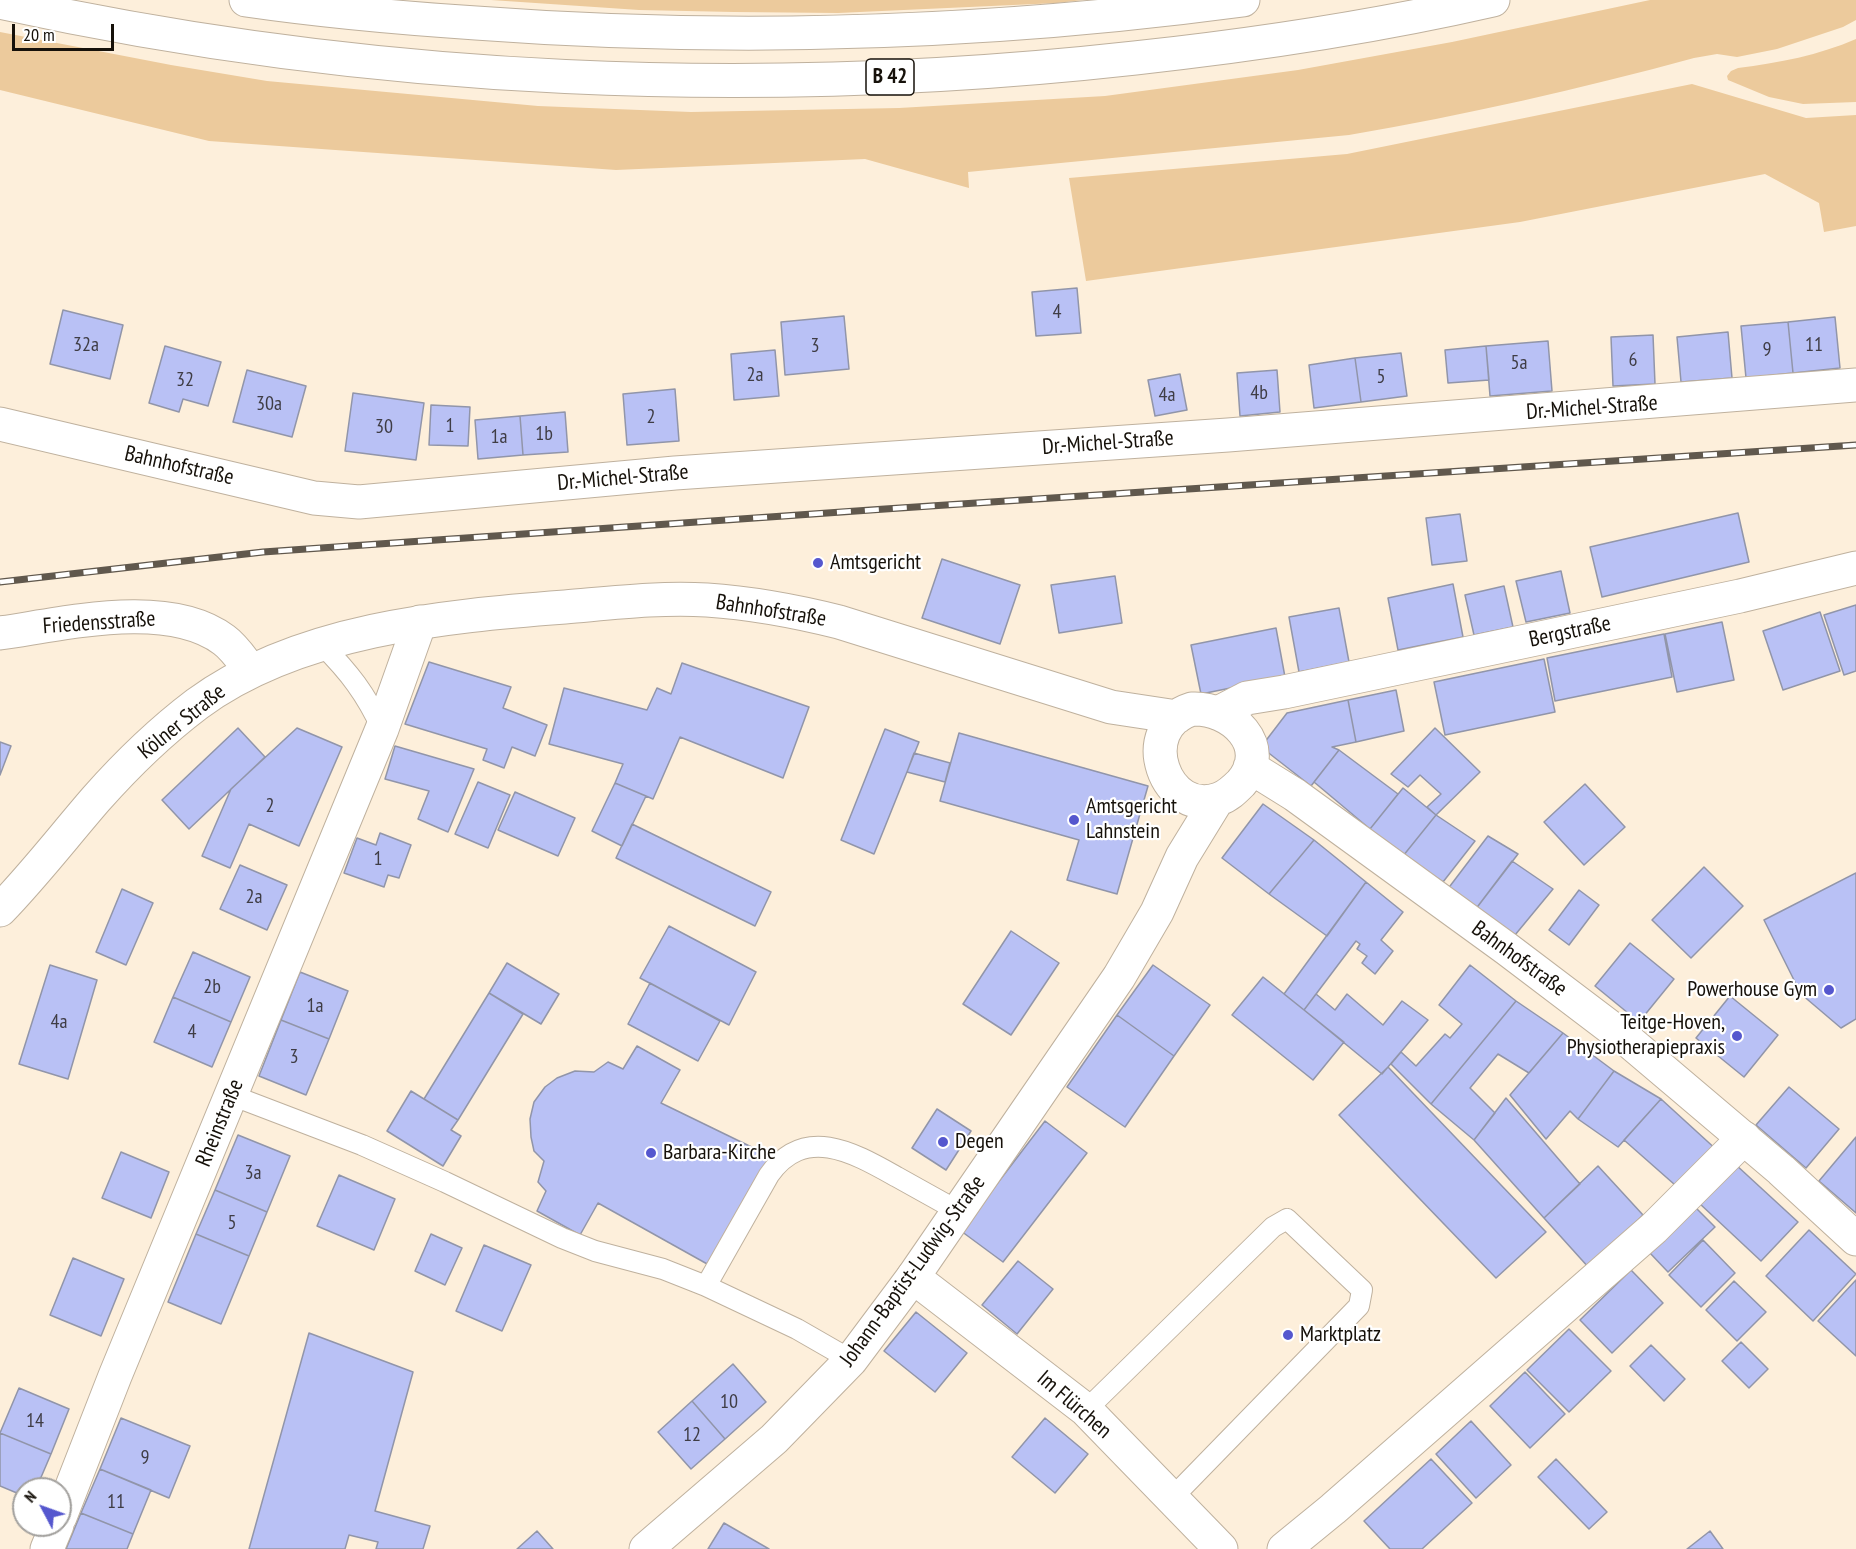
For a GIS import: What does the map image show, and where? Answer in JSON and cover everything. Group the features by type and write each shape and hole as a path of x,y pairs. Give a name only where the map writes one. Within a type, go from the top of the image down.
{"main road":[{"name":"B 42","path":"246,0 400,18 531,27 663,33 795,33 927,29 1058,21 1243,0"},
{"name":"B 42","path":"0,2 146,30 283,52 413,66 614,78 804,80 934,75 1067,66 1200,51 1331,31 1493,0"},
{"name":"Dr.-Michel-Straße","path":"359,502 675,473 1228,435 1856,386"},
{"name":"Bahnhofstraße","path":"0,424 314,498 359,502"},
{"name":"Bergstraße","path":"1218,713 1247,698 1740,596 1856,568"},
{"name":"Bahnhofstraße","path":"420,622 504,611 661,600 709,600 766,607 838,622 1111,707 1177,717 1192,709 1218,713"},
{"name":"Friedensstraße","path":"0,633 108,618 168,618 207,630 225,640 251,671"},
{"name":"Kölner Straße","path":"0,910 24,886 97,798 145,748 197,704 251,671 289,655 420,622"},
{"name":"Rheinstraße","path":"72,1487 382,729 420,622"},
{"name":"Bergstraße","path":"1246,735 1256,715 1284,692"},
{"name":"Bahnhofstraße","path":"1111,707 1135,726 1159,755 1164,775 1177,790"},
{"path":"1177,790 1196,800 1217,800 1227,796 1244,779 1250,767 1250,748 1246,735 1234,722 1218,713"},
{"path":"1159,755 1163,734 1177,717"},
{"name":"Bahnhofstraße","path":"1250,767 1294,795 1559,987 1631,1043 1744,1138 1856,1239"},
{"name":"Johann-Baptist-Ludwig-Straße","path":"1177,790 1182,813 1182,857"},
{"name":"Johann-Baptist-Ludwig-Straße","path":"646,1549 774,1439 851,1360 913,1277 1134,953 1157,912 1182,857 1217,800"},
{"path":"1284,1549 1333,1509 1654,1228 1744,1138"},
{"name":"Im Flürchen","path":"913,1277 1086,1410 1221,1549"}],"lane":[{"path":"322,645 358,685 382,729"},
{"path":"231,1095 362,1145 562,1238 595,1251 663,1269 706,1286 797,1329 851,1360"},
{"path":"706,1286 769,1175 779,1161 795,1151 813,1147 838,1148 860,1156 958,1211"},
{"path":"1086,1410 1273,1227 1287,1220 1362,1290 1359,1306 1172,1498"}],"shaded area":[{"path":"491,0 1083,0 838,13 639,10"},
{"path":"1650,0 1856,0 1856,20 1843,27 1777,49 1737,57 1717,54 1694,58 1522,101 1436,119 1349,135 968,172 969,188 865,159 616,170 209,141 0,90 0,32 267,81 538,106 691,112 899,108 1105,96 1298,70 1452,42"},
{"path":"1856,39 1856,102 1803,104 1769,97 1728,80 1727,76 1731,71 1738,68 1799,58"},
{"path":"1692,84 1806,118 1856,115 1856,226 1824,232 1819,203 1765,174 1520,222 1086,281 1069,178 1347,154"}],"building":[{"path":"1077,288 1081,333 1036,336 1032,292"},
{"path":"63,310 123,325 110,379 50,364"},
{"path":"844,316 849,369 785,375 781,322"},
{"path":"1835,317 1840,368 1793,373 1788,322"},
{"path":"1788,322 1793,373 1746,378 1741,326"},
{"path":"1728,332 1732,378 1681,382 1677,337"},
{"path":"1653,335 1655,384 1613,386 1611,337"},
{"path":"1548,341 1552,391 1490,396 1486,346"},
{"path":"165,346 221,362 208,406 183,399 179,412 149,403"},
{"path":"1486,346 1489,380 1448,383 1445,350"},
{"path":"775,350 779,396 734,400 731,354"},
{"path":"1401,353 1407,396 1361,402 1355,358"},
{"path":"1355,358 1361,402 1314,408 1309,365"},
{"path":"247,370 306,386 292,437 233,422"},
{"path":"1277,370 1280,412 1240,416 1237,373"},
{"path":"1180,374 1187,410 1155,416 1148,380"},
{"path":"675,389 679,441 627,445 623,394"},
{"path":"353,393 424,403 416,460 345,451"},
{"path":"431,405 470,407 468,446 429,445"},
{"path":"565,412 568,452 523,455 520,416"},
{"path":"520,416 523,455 478,459 475,420"},
{"path":"1738,513 1749,562 1602,597 1590,547"},
{"path":"1460,514 1467,561 1432,565 1426,518"},
{"path":"942,559 1020,585 1000,644 922,618"},
{"path":"1561,571 1570,613 1526,622 1516,581"},
{"path":"1115,576 1122,623 1059,633 1051,585"},
{"path":"1453,584 1463,637 1398,650 1388,598"},
{"path":"1504,586 1513,627 1474,635 1465,595"},
{"path":"1856,605 1856,671 1844,675 1824,615"},
{"path":"1339,608 1349,662 1299,672 1289,617"},
{"path":"1820,612 1840,671 1783,690 1763,631"},
{"path":"1722,622 1734,680 1677,692 1665,634"},
{"path":"1276,628 1285,677 1201,694 1191,645"},
{"path":"1664,634 1672,677 1555,701 1547,658"},
{"path":"1544,659 1555,712 1445,735 1434,682"},
{"path":"429,662 511,687 503,708 547,725 535,756 512,747 504,768 483,760 487,749 405,724"},
{"path":"682,663 809,707 783,778 680,737 653,799 615,783 623,764 549,744 564,688 647,710 657,688 671,694"},
{"path":"1396,690 1404,731 1356,742 1348,700"},
{"path":"1348,700 1356,742 1332,747 1339,750 1311,786 1261,747 1287,713"},
{"path":"238,728 265,757 189,829 162,800"},
{"path":"297,728 342,747 299,846 249,824 230,868 202,856 231,789"},
{"path":"1435,728 1480,772 1436,815 1427,807 1441,794 1420,775 1408,787 1391,774"},
{"path":"885,729 919,742 874,854 841,840"},
{"name":"Amtsgericht Lahnstein","path":"959,733 1148,786 1117,894 1067,880 1079,840 940,801"},
{"path":"0,742 11,746 0,775"},
{"path":"395,746 474,769 448,832 418,819 429,791 385,779"},
{"path":"1339,750 1398,794 1370,829 1314,782"},
{"path":"914,753 950,763 945,782 907,772"},
{"path":"478,782 510,795 488,848 455,834"},
{"path":"615,783 646,796 622,846 592,831"},
{"path":"1585,784 1625,827 1584,865 1544,822"},
{"path":"1403,788 1436,815 1403,856 1370,829"},
{"path":"515,792 575,818 558,856 498,830"},
{"path":"1263,804 1314,840 1269,894 1222,858"},
{"path":"1436,815 1475,841 1443,882 1403,856"},
{"path":"632,824 771,892 755,926 616,858"},
{"path":"380,833 411,845 399,878 388,875 384,887 344,873 357,838 376,845"},
{"path":"1488,836 1518,854 1475,910 1447,890"},
{"path":"1314,840 1366,882 1327,936 1269,894"},
{"path":"1512,861 1553,889 1515,935 1475,910"},
{"path":"240,865 287,885 267,930 220,909"},
{"path":"1704,867 1743,906 1691,958 1652,920"},
{"path":"1856,873 1856,1019 1841,1028 1801,994 1764,920"},
{"path":"1366,882 1403,912 1381,940 1393,951 1375,974 1362,963 1367,956 1357,949 1360,944 1356,941 1304,1010 1284,994"},
{"path":"122,889 153,903 126,965 96,952"},
{"path":"1579,890 1599,905 1569,945 1549,930"},
{"path":"669,926 756,972 729,1025 640,978"},
{"path":"1011,931 1059,963 1011,1035 963,1004"},
{"path":"1630,943 1674,979 1639,1022 1595,986"},
{"path":"193,952 250,977 231,1022 173,997"},
{"path":"507,963 559,994 541,1024 489,993"},
{"path":"50,965 97,980 68,1079 19,1064"},
{"path":"1153,965 1210,1005 1174,1056 1117,1015"},
{"path":"1470,965 1516,1001 1431,1104 1391,1064 1401,1052 1416,1066 1445,1034 1450,1038 1462,1024 1439,1005"},
{"path":"300,972 348,991 329,1039 281,1020"},
{"path":"1263,977 1344,1042 1313,1080 1232,1015"},
{"path":"650,983 720,1021 698,1061 628,1024"},
{"path":"489,993 523,1014 458,1120 424,1099"},
{"path":"1316,994 1335,1010 1347,994 1383,1025 1402,1001 1428,1020 1382,1074 1304,1010"},
{"name":"Teitge-Hoven, Physiotherapiepraxis","path":"1730,996 1778,1035 1744,1077 1696,1038"},
{"path":"173,997 231,1022 212,1067 154,1042"},
{"path":"1516,1001 1563,1033 1529,1073 1498,1054 1470,1088 1495,1113 1474,1140 1431,1104"},
{"path":"1117,1015 1174,1056 1125,1127 1067,1087"},
{"path":"281,1020 329,1039 306,1095 259,1076"},
{"path":"1563,1033 1614,1071 1578,1119 1570,1111 1546,1139 1510,1095"},
{"name":"Barbara-Kirche","path":"637,1046 680,1070 661,1103 770,1156 709,1265 598,1203 580,1235 537,1211 546,1191 538,1182 544,1161 534,1151 531,1137 530,1119 534,1102 545,1087 557,1078 575,1071 594,1072 608,1062 623,1069"},
{"path":"1388,1067 1546,1232 1496,1278 1339,1115"},
{"path":"1614,1071 1661,1099 1618,1147 1578,1119"},
{"path":"1789,1087 1839,1129 1806,1168 1756,1125"},
{"path":"411,1091 458,1120 451,1130 461,1136 443,1166 387,1131"},
{"path":"1506,1098 1580,1184 1544,1218 1474,1140"},
{"path":"1661,1099 1719,1152 1683,1192 1624,1140"},
{"path":"937,1109 971,1131 946,1170 912,1148"},
{"path":"1045,1121 1087,1153 1003,1262 961,1231"},
{"path":"238,1135 290,1156 267,1212 215,1190"},
{"path":"1856,1137 1856,1213 1819,1181"},
{"path":"121,1152 169,1172 151,1218 102,1198"},
{"path":"1735,1164 1798,1222 1761,1261 1699,1203"},
{"path":"1598,1166 1643,1215 1590,1269 1544,1218"},
{"path":"339,1175 395,1199 374,1250 317,1226"},
{"path":"215,1190 267,1212 249,1256 196,1234"},
{"path":"1695,1207 1715,1227 1668,1272 1649,1252"},
{"path":"1809,1230 1856,1274 1813,1321 1766,1276"},
{"path":"196,1234 249,1256 221,1324 168,1302"},
{"path":"431,1234 462,1248 445,1285 415,1271"},
{"path":"1703,1240 1735,1273 1701,1307 1669,1275"},
{"path":"484,1245 531,1265 502,1331 456,1311"},
{"path":"73,1258 124,1279 101,1336 50,1315"},
{"path":"1018,1261 1053,1289 1017,1334 982,1305"},
{"path":"1631,1270 1663,1303 1612,1353 1580,1320"},
{"path":"1856,1280 1856,1356 1818,1321"},
{"path":"1734,1281 1766,1312 1737,1341 1706,1310"},
{"path":"916,1312 967,1353 935,1392 884,1351"},
{"path":"1569,1329 1611,1371 1569,1412 1527,1370"},
{"path":"309,1333 413,1372 375,1511 430,1526 423,1549 376,1549 378,1542 349,1535 345,1549 249,1549"},
{"path":"1741,1342 1768,1369 1749,1388 1722,1361"},
{"path":"1651,1345 1685,1379 1664,1401 1630,1366"},
{"path":"733,1364 766,1402 725,1439 692,1401"},
{"path":"1525,1372 1565,1414 1530,1448 1490,1406"},
{"path":"19,1388 69,1409 51,1454 0,1433"},
{"path":"692,1401 725,1439 691,1469 658,1432"},
{"path":"121,1418 190,1446 169,1498 100,1469"},
{"path":"1045,1418 1088,1454 1055,1493 1012,1457"},
{"path":"1471,1421 1511,1465 1476,1498 1436,1454"},
{"path":"0,1433 51,1454 41,1477 12,1477 12,1491 0,1486"},
{"path":"1431,1459 1472,1503 1422,1549 1390,1549 1364,1521"},
{"path":"1556,1459 1607,1512 1589,1529 1538,1477"},
{"path":"100,1469 151,1490 133,1534 81,1513"},
{"path":"81,1513 133,1534 127,1549 66,1549"},
{"path":"724,1523 769,1549 708,1549"},
{"path":"537,1531 553,1549 517,1549"},
{"path":"1710,1531 1723,1549 1687,1549"}],"railway":[{"path":"0,582 263,552 1856,445"}],"place":[{"name":"Amtsgericht","path":"818,563"},
{"name":"Amtsgericht Lahnstein","path":"1074,820"},
{"name":"Powerhouse Gym","path":"1829,990"},
{"name":"Teitge-Hoven, Physiotherapiepraxis","path":"1737,1036"},
{"name":"Degen","path":"943,1142"},
{"name":"Barbara-Kirche","path":"651,1153"},
{"name":"Marktplatz","path":"1288,1335"}]}
